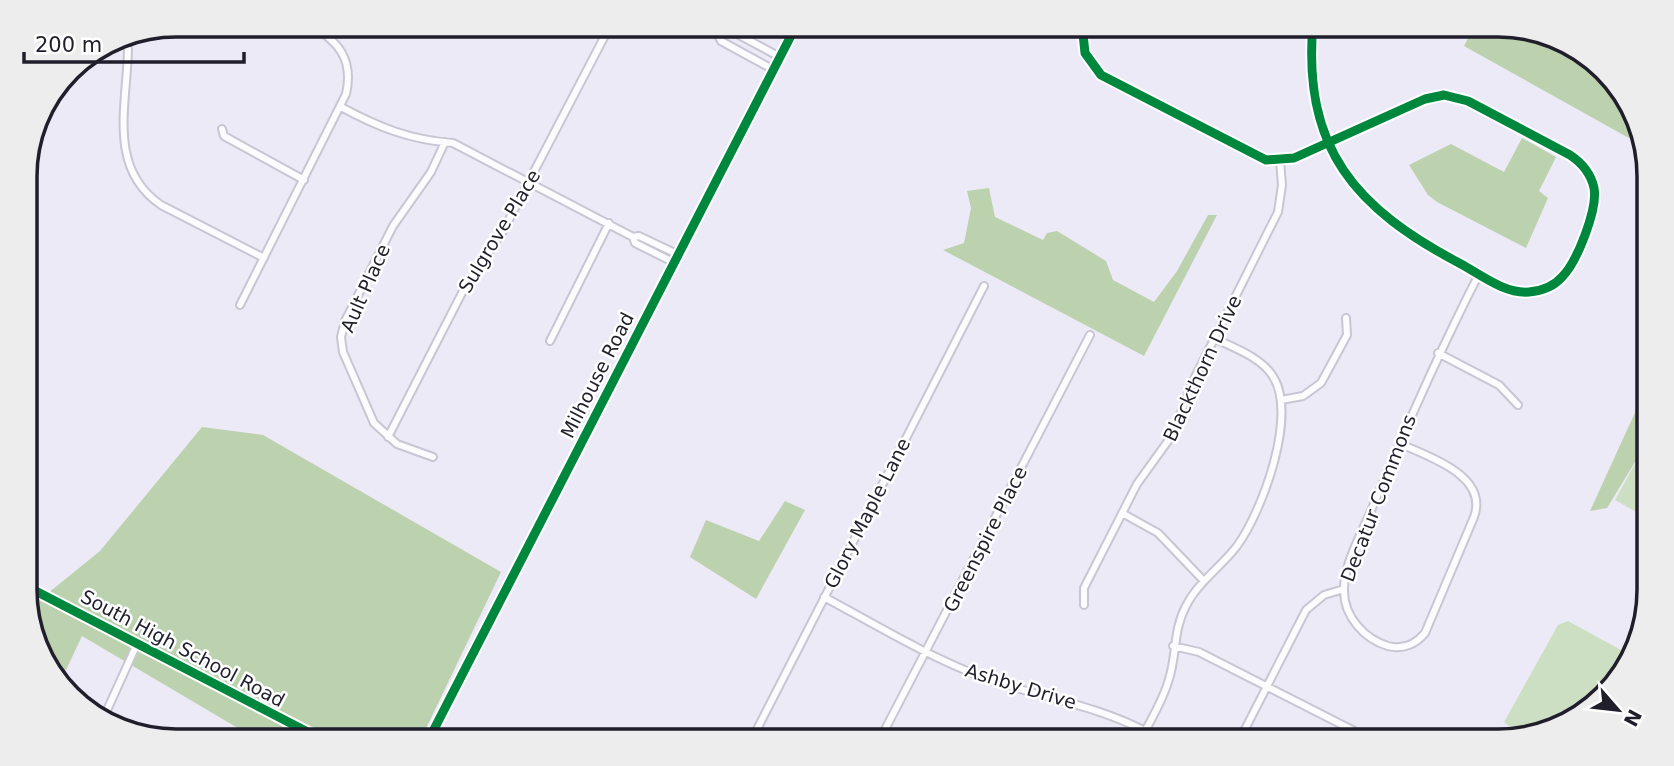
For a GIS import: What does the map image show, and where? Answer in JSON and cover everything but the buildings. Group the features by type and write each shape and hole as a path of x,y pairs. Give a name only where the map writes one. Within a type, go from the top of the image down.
{"street":[{"path":"240,305 341,107 349,84 348,63 335,41 329,37"},
{"name":"Sulgrove Place","path":"388,437 465,287 503,231 604,37"},
{"path":"718,37 774,70"},
{"path":"743,37 780,57"},
{"name":"Milhouse Road","path":"434,729 790,37"},
{"path":"1083,37 1085,53 1092,66 1105,78 1253,155 1280,160 1329,142 1431,97 1453,96 1574,158 1591,179 1595,195 1592,215 1568,270 1557,282 1543,289 1515,291 1408,236 1380,214 1347,176 1329,142 1315,100 1310,60 1312,37"},
{"path":"126,46 124,151 130,172 145,195 264,258"},
{"path":"341,107 383,129 453,143 609,223 633,237 635,243 677,259"},
{"path":"222,129 224,136 244,149 304,180"},
{"name":"Ault Place","path":"388,437 374,423 360,394 341,337 345,321 393,226 431,172 445,142"},
{"name":"Blackthorn Drive","path":"1084,605 1084,588 1137,484 1173,434 1189,390 1278,212 1282,185 1280,160"},
{"path":"550,341 609,223"},
{"name":"Decatur Commons","path":"1245,729 1306,610 1324,595 1344,589 1354,552 1399,443 1438,353 1479,274"},
{"name":"Glory Maple Lane","path":"757,729 984,286"},
{"path":"1281,400 1303,396 1321,383 1347,335 1346,318"},
{"name":"Greenspire Place","path":"885,729 1090,335"},
{"path":"1146,729 1170,676 1173,646 1185,607 1204,581 1238,545 1262,499 1276,453 1281,400 1277,383 1265,367 1214,338"},
{"path":"1438,353 1499,385 1518,405"},
{"path":"388,437 433,457"},
{"path":"1344,589 1350,614 1369,636 1392,647 1412,644 1429,627 1474,517 1476,496 1465,478 1399,443"},
{"path":"1122,513 1158,533 1204,581"},
{"name":"South High School Road","path":"37,592 301,729"},
{"name":"Ashby Drive","path":"824,597 926,652 992,680 1101,710 1141,729"},
{"path":"109,712 137,644"},
{"path":"1173,646 1199,652 1350,729"}],"green space":[{"path":"1469,37 1517,38 1535,41 1568,55 1597,77 1609,91 1627,122 1633,140 1464,46"},
{"path":"1522,138 1556,157 1539,191 1548,198 1526,248 1437,202 1428,195 1409,165 1451,144 1504,172"},
{"path":"989,188 995,217 1043,240 1047,233 1057,231 1106,261 1113,280 1154,302 1177,271 1208,215 1217,215 1144,356 943,250 964,243 971,208 967,191"},
{"path":"1637,408 1637,459 1607,508 1590,511"},
{"path":"202,427 263,435 501,572 426,729 240,729 82,636 64,674 47,644 41,627 38,602 100,551"},
{"path":"1637,460 1637,512 1615,500"},
{"path":"785,501 805,510 756,599 690,557 706,520 759,541"},
{"path":"1568,621 1623,651 1609,675 1583,675 1583,700 1576,706 1560,715 1526,727 1511,729 1504,722 1558,625"}],"cycle path":[{"path":"434,729 790,37"},
{"path":"1083,37 1085,53 1101,75 1266,160 1294,158 1328,142"},
{"path":"1313,37 1312,68 1317,106 1328,142"},
{"path":"1444,95 1468,101 1570,155 1582,165 1594,188 1590,221 1574,260 1559,280 1547,288 1534,291 1511,290 1424,243 1392,221 1365,197 1344,170 1328,142 1425,99 1444,95"},
{"path":"37,592 302,729"}]}
